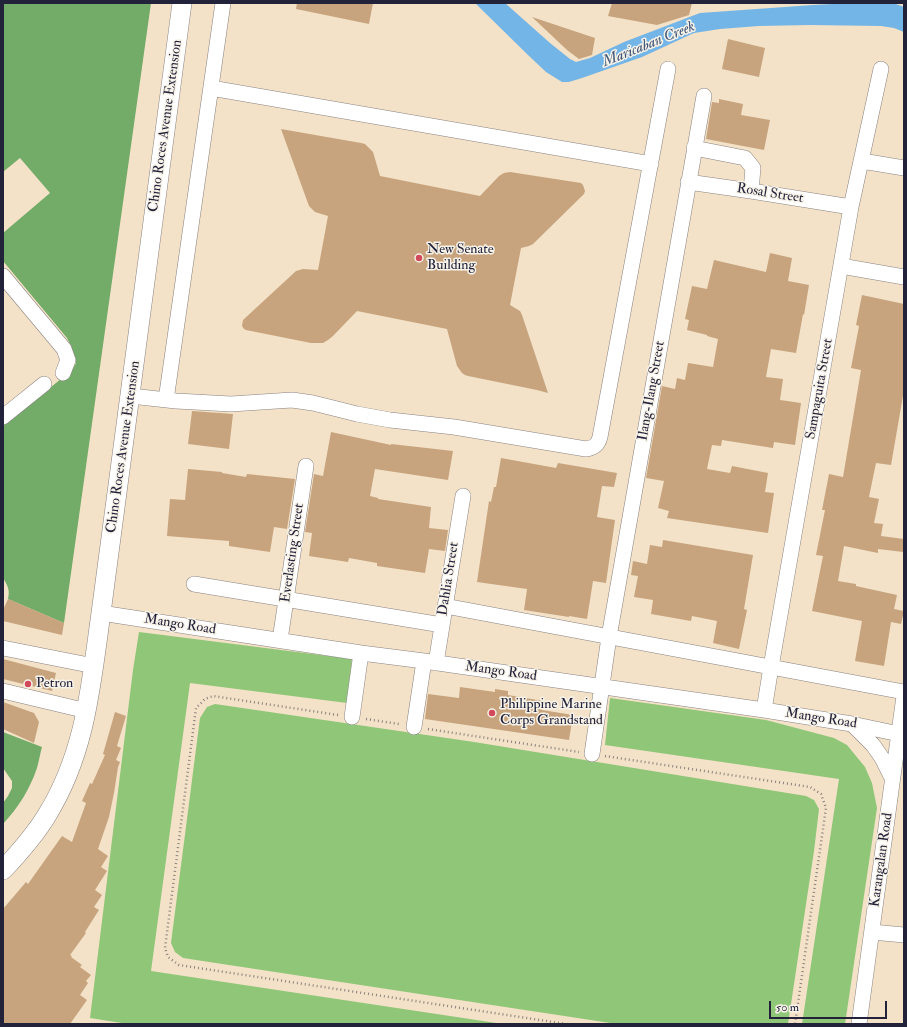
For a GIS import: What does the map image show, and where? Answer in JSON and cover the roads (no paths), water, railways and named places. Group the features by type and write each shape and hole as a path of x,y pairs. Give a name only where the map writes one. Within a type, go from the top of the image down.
{"main road":[{"name":"Chino Roces Avenue Extension","path":"3,870 34,834 47,816 58,796 74,758 87,711 131,396 182,3"}],"street":[{"path":"166,400 223,3"},
{"path":"131,396 231,404 274,401 313,402 357,414 390,420 454,427 586,449 591,449 596,446 600,437 668,69"},
{"name":"Sampaguita Street","path":"764,710 851,207 881,69"},
{"path":"211,88 651,164"},
{"name":"Ilang-Ilang Street","path":"592,754 609,636 704,96"},
{"path":"694,148 745,158 752,168 751,191"},
{"path":"862,161 904,168"},
{"name":"Rosal Street","path":"688,182 851,207"},
{"path":"841,266 904,277"},
{"path":"3,276 64,349 68,360 63,373"},
{"path":"3,417 44,384"},
{"name":"Everlasting Street","path":"280,640 306,466"},
{"name":"Dahlia Street","path":"414,726 430,662 442,625 463,496"},
{"path":"194,584 442,625"},
{"path":"445,606 904,692"},
{"name":"Mango Road","path":"101,613 361,653 764,710 852,724 901,725"},
{"path":"3,648 94,666"},
{"path":"352,717 361,653"},
{"path":"3,691 87,711"},
{"name":"Karangalan Road","path":"859,1024 904,696"},
{"path":"852,724 878,751 892,778"},
{"path":"872,932 904,935"}],"water":[{"name":"Maricaban Creek","path":"475,3 505,3 550,43 576,62 590,58 624,42 700,13 851,3 891,3 904,7 904,32 894,28 881,26 810,25 759,26 720,29 694,33 642,57 582,78 569,82 562,82 546,72"}],"place":[{"name":"New Senate Building","path":"419,258"},
{"name":"Petron","path":"28,684"},
{"name":"Philippine Marine Corps Grandstand","path":"492,713"}]}
